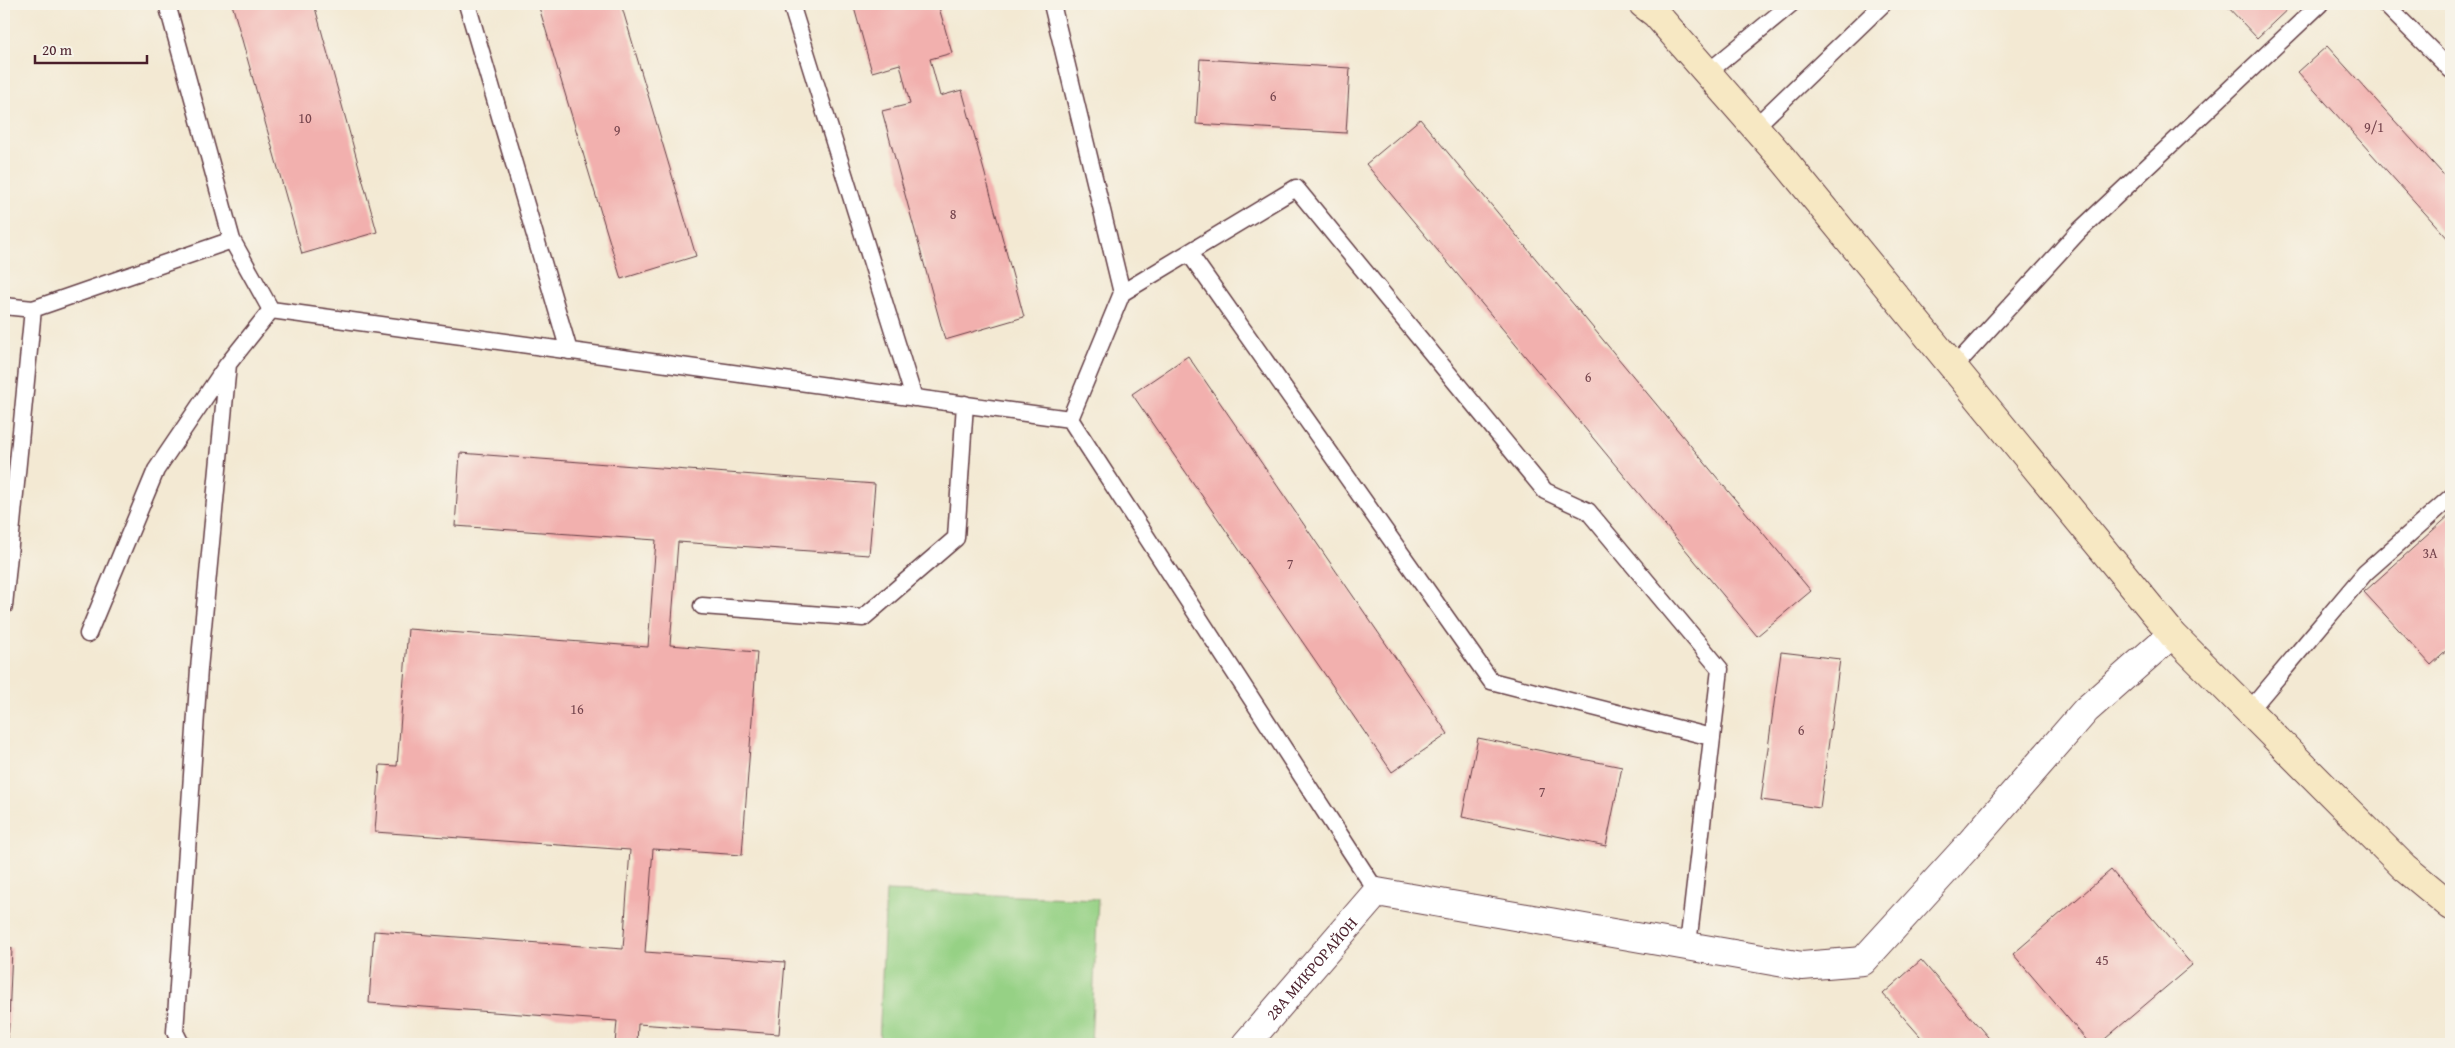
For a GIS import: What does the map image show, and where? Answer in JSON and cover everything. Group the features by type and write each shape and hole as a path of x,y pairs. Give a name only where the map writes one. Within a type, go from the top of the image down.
{"main road":[{"path":"1656,7 1707,73 1755,127 1954,367 2172,634 2404,867 2451,906"}],"street":[{"path":"1377,892 1802,966 1864,961 1966,848 2086,710 2172,634"},
{"name":"28А МИКРОРАЙОН","path":"1246,1044 1377,892"}],"lane":[{"path":"167,4 232,240 271,310"},
{"path":"467,4 569,351"},
{"path":"791,4 914,398"},
{"path":"1052,4 1122,293 1070,419"},
{"path":"1707,73 1791,4"},
{"path":"1755,127 1883,4"},
{"path":"1954,367 2078,232 2320,4"},
{"path":"2385,4 2451,70"},
{"path":"1122,293 1296,188 1545,491 1588,511 1720,669 1688,946"},
{"path":"4,306 32,310 232,240"},
{"path":"1189,253 1491,681 1711,737"},
{"path":"4,606 32,310"},
{"path":"271,310 1070,419 1377,892"},
{"path":"88,634 156,470 228,364 271,310"},
{"path":"181,1044 175,1032 199,669 228,364"},
{"path":"702,606 863,618 956,538 966,404"},
{"path":"2249,711 2365,573 2451,497"}],"green space":[{"path":"886,891 1098,899 1091,1044 879,1044"}],"building":[{"path":"232,4 314,4 377,232 302,254"},
{"path":"538,4 621,4 696,256 621,279"},
{"path":"853,4 938,4 952,53 930,59 940,96 962,90 1024,317 945,340 882,111 910,104 900,64 872,72"},
{"path":"2225,4 2293,4 2257,38"},
{"path":"2327,46 2451,183 2451,242 2298,72"},
{"path":"1200,59 1350,68 1346,133 1196,124"},
{"path":"1420,119 1811,591 1757,636 1366,164"},
{"path":"1188,356 1448,734 1392,772 1132,394"},
{"path":"460,453 875,484 869,555 678,542 670,645 757,652 742,855 653,849 645,952 785,962 779,1034 638,1024 637,1044 615,1044 617,1021 369,1003 374,931 623,949 630,850 375,832 380,765 397,766 408,629 648,647 656,540 455,526"},
{"path":"2451,514 2451,647 2431,665 2364,592"},
{"path":"1781,652 1840,659 1820,808 1761,800"},
{"path":"1478,738 1622,767 1606,846 1462,817"},
{"path":"2111,870 2192,965 2099,1044 2090,1044 2013,954"},
{"path":"4,948 12,948 8,1044 4,1044"},
{"path":"1921,960 1994,1044 1927,1044 1883,994"}]}
